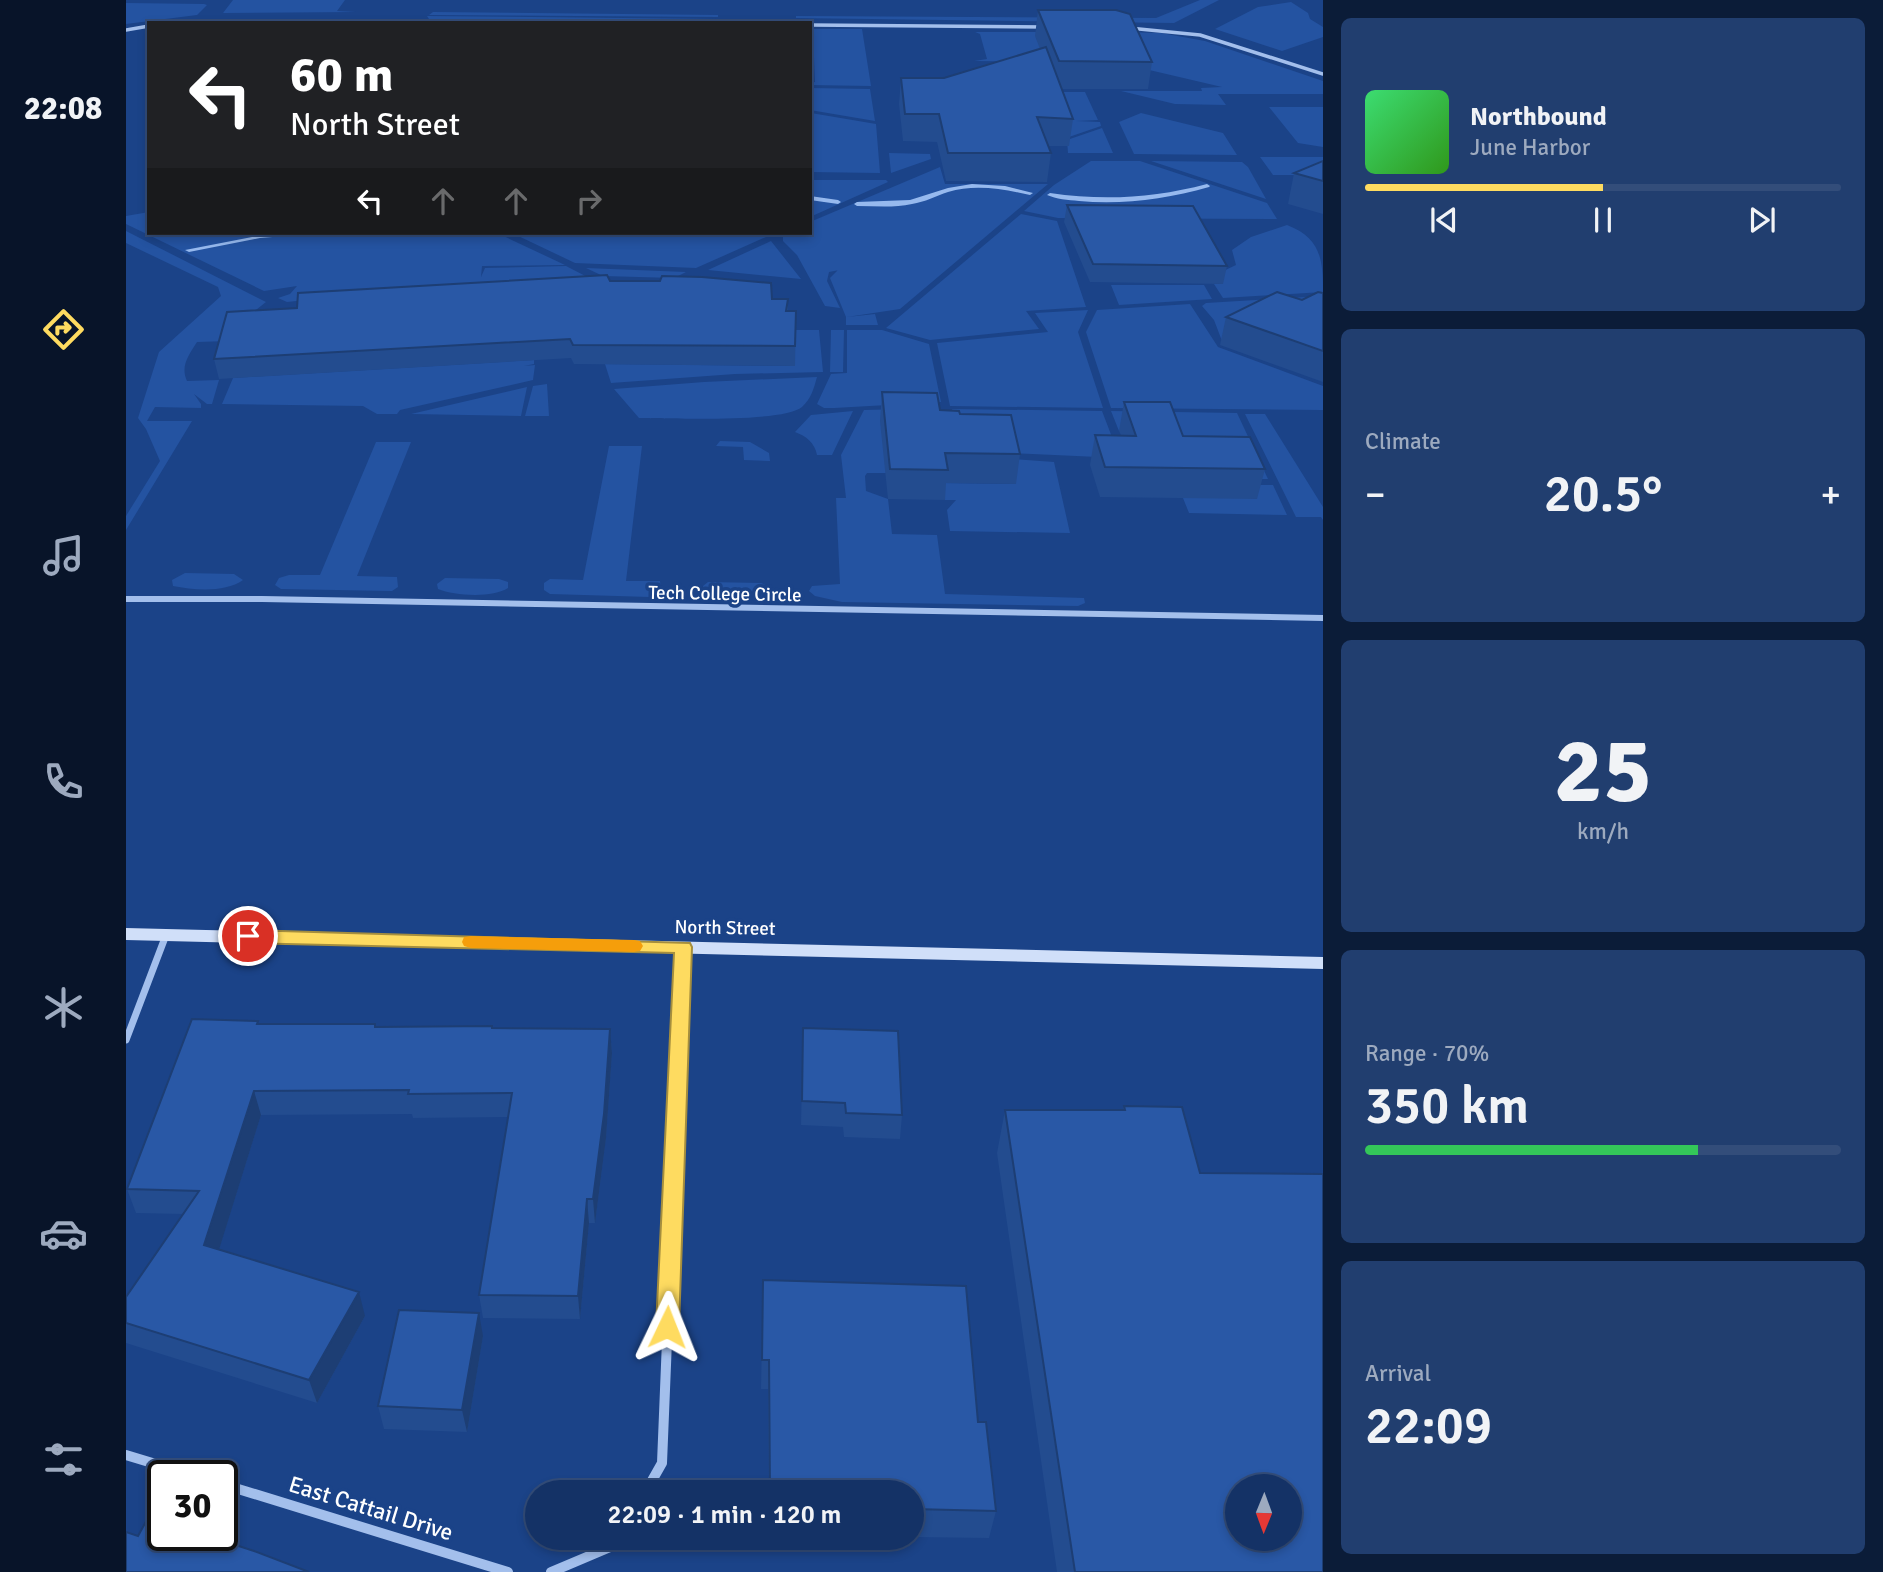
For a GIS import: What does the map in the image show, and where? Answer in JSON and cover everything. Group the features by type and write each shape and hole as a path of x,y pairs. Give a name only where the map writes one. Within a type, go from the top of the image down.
{"main road":[{"name":"North Street","path":"126,933 1323,963"}],"street":[{"path":"812,25 1045,27"},
{"path":"126,30 147,26"},
{"path":"1123,28 1200,35 1323,74"},
{"name":"Tech College Circle","path":"126,599 262,599 1323,618"},
{"path":"126,1040 166,934"},
{"path":"652,1480 662,1463 683,947"},
{"path":"126,1455 147,1461"},
{"name":"East Cattail Drive","path":"238,1490 508,1572"},
{"path":"551,1572 599,1550"}],"shaded area":[{"path":"233,0 345,0 337,11 356,12 223,13"},
{"path":"1200,0 1219,0 1174,23 796,18 1156,18"},
{"path":"1291,2 1323,27 1323,37 1282,51 1215,29 1258,7"},
{"path":"126,3 207,5 197,15 126,24"},
{"path":"433,12 718,15 718,17 429,15"},
{"path":"427,16 717,19 717,21 429,19"},
{"path":"812,29 862,29 871,86 812,85 815,82"},
{"path":"1082,31 1161,33 1205,41 1323,81 1323,94 1218,94 1226,105 1175,104 1121,91 1202,91 1201,88 1222,87 1145,69"},
{"path":"975,32 1066,32 1056,62 974,61 987,59 980,34"},
{"path":"812,88 870,89 875,121 812,110"},
{"path":"1032,92 1085,92 1098,120 1076,121 1100,122 1101,126 1066,138"},
{"path":"1269,107 1323,107 1323,147 1298,143"},
{"path":"812,113 876,124 880,173 812,172"},
{"path":"1141,113 1223,133 1237,155 1134,154 1119,122"},
{"path":"1102,128 1113,153 1068,153 1067,140"},
{"path":"889,153 930,154 931,159 891,173"},
{"path":"1260,157 1323,157 1323,164 1311,165 1318,175 1273,175"},
{"path":"1091,161 1140,161 1267,203 1277,219 1058,218 1024,211 1054,185"},
{"path":"1151,161 1242,162 1248,167 1266,199"},
{"path":"940,167 945,184 1048,184 900,309 847,317 875,314 878,325 846,325 846,317 830,278 838,270 829,272 827,281 840,308 825,306 797,255 783,241 783,235 812,235 812,221"},
{"path":"812,180 888,182 812,216"},
{"path":"147,212 147,234 126,224 126,216"},
{"path":"1021,214 1057,221 1086,307 1026,311 1039,329 930,340 886,328"},
{"path":"1287,225 1307,236 1318,251 1323,292 1223,298 1214,284 1222,284 1217,274 1236,265 1232,250 1251,237"},
{"path":"126,231 266,302 252,313 228,341 197,342 188,356 184,370 187,381 219,380 212,404 207,404 194,394 201,408 155,407 147,421 192,421 126,530 126,516 160,461 146,429 138,418 159,352 221,296 218,287 126,243"},
{"path":"149,235 501,235 565,265 482,266 481,277 485,268 566,266 597,282 389,291 287,302 278,298 290,294 297,286 264,291"},
{"path":"516,235 770,235 696,268 575,263"},
{"path":"771,241 801,279 708,270"},
{"path":"586,268 686,272 674,278 603,276"},
{"path":"1111,285 1204,285 1212,299 1119,305"},
{"path":"1323,296 1222,341 1214,320 1202,306 1206,303"},
{"path":"1190,304 1218,347 1323,386 1323,410 1111,408 1086,332 1097,310"},
{"path":"1088,310 1078,332 1103,408 950,406 937,343 1048,332 1035,313"},
{"path":"795,330 819,330 823,372 735,374 611,383 605,364 794,366"},
{"path":"831,330 844,330 843,372 830,372"},
{"path":"847,330 882,330 929,344 941,402 834,408 824,408 817,404 831,374 847,373"},
{"path":"534,360 534,364 524,366 535,365 533,380 400,410 397,414 377,414 363,406 222,404 233,378"},
{"path":"817,377 810,397 802,407 791,412 750,418 639,418 614,389 704,382"},
{"path":"547,384 549,416 525,416 533,386"},
{"path":"527,387 521,416 411,414"},
{"path":"908,409 881,421 886,473 867,473 866,491 888,499 892,534 937,535 945,594 1084,598 1085,603 1078,606 842,602 815,596 809,591 812,586 840,584 836,498 846,498 841,455 864,410"},
{"path":"952,409 1102,411 1120,458 1011,453 956,440"},
{"path":"853,411 832,455 817,455 809,440 795,432 811,415"},
{"path":"1111,411 1237,413 1268,479 1250,479 1164,432 1119,431"},
{"path":"1245,414 1265,414 1323,507 1323,520 1321,517 1296,517"},
{"path":"720,441 750,442 769,453 770,461 744,460 743,447 716,446"},
{"path":"376,442 411,442 357,576 397,577 398,587 392,591 281,589 275,585 279,578 289,575 320,575"},
{"path":"609,446 642,446 626,581 660,581 661,592 650,597 550,594 544,590 544,583 550,579 583,580"},
{"path":"1011,459 1054,462 1070,533 950,531 947,510 956,500 945,500 942,483 1016,484"},
{"path":"1258,485 1273,485 1287,515 1189,513 1183,498"},
{"path":"185,573 234,574 243,580 218,589 173,586 172,580"},
{"path":"445,578 499,579 508,582 508,588 484,595 454,593 438,589 437,584"},
{"path":"708,582 761,583 768,586 764,596 711,597 703,593 703,586"}],"building":[{"path":"1038,10 1116,10 1130,14 1152,62 1059,61"},
{"path":"1046,47 1073,119 1037,117 1051,153 948,153 939,114 905,114 901,78 944,78"},
{"path":"1323,161 1323,181 1294,173"},
{"path":"1067,205 1193,206 1227,266 1093,264"},
{"path":"607,275 610,281 660,281 662,276 771,283 772,299 788,299 786,311 796,311 795,346 573,345 570,339 214,359 227,312 297,308 298,293"},
{"path":"1277,292 1302,300 1318,292 1323,293 1323,351 1226,317"},
{"path":"882,392 937,393 940,410 959,411 960,414 1011,415 1020,454 945,453 948,470 890,469"},
{"path":"1124,402 1170,402 1183,436 1250,437 1265,469 1105,467 1095,435 1136,436"},
{"path":"192,1019 258,1021 257,1024 375,1024 375,1027 610,1029 604,1114 593,1199 587,1199 578,1296 479,1295 512,1093 408,1094 409,1090 254,1091 204,1245 359,1292 309,1380 126,1323 126,1297 199,1191 127,1189"},
{"path":"803,1028 898,1031 902,1115 846,1113 845,1103 802,1101"},
{"path":"1182,1107 1200,1173 1323,1174 1323,1572 1075,1572 1005,1110"},
{"path":"763,1280 966,1286 978,1422 986,1422 996,1511 924,1509 924,1480 770,1480 769,1360 762,1360"},
{"path":"399,1310 479,1313 462,1410 378,1406"},
{"path":"147,1520 147,1551 238,1551 238,1546 309,1572 126,1572 126,1532 138,1536"}],"waterway":[{"path":"857,204 910,203 950,189 972,186 1030,193"},
{"path":"1050,195 1089,200 1129,200 1207,186"},
{"path":"812,198 838,202"},
{"path":"189,250 272,235"}],"slow traffic":[{"path":"471,942 634,946"}],"route":[{"path":"248,936 683,947 667,1327"}]}
